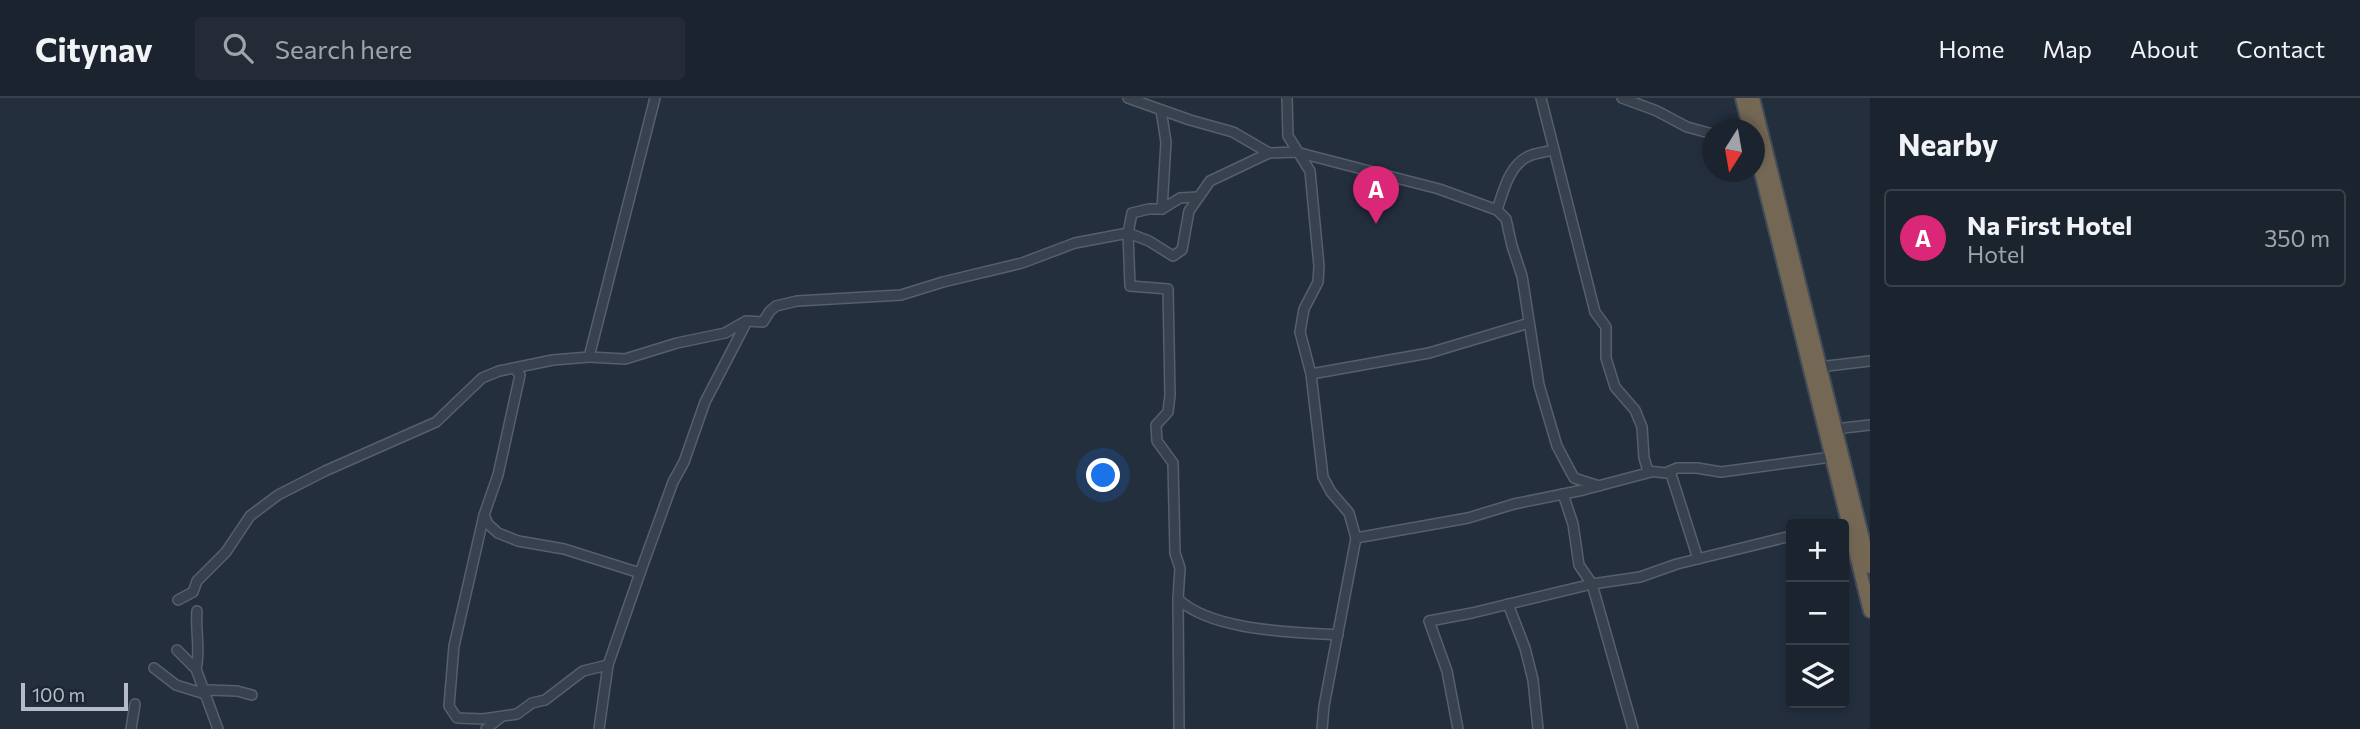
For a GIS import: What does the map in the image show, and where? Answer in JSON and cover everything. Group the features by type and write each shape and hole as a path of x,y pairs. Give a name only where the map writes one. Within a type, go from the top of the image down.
{"highway":[{"path":"1742,98 1747,119"},
{"path":"1752,98 1870,567"},
{"path":"1763,182 1831,457 1842,519"},
{"path":"1849,543 1870,611"}],"street":[{"path":"589,357 655,98"},
{"path":"1128,98 1233,132 1269,153"},
{"path":"1287,98 1288,136 1310,171 1319,266 1318,282 1304,309 1300,332 1311,374 1323,477 1331,492 1349,513 1356,538 1322,729"},
{"path":"1541,98 1595,312 1606,327 1606,358 1615,387 1635,410 1642,427 1645,466 1651,472"},
{"path":"1622,98 1702,131"},
{"path":"1161,110 1166,142 1162,209"},
{"path":"1497,210 1516,166 1527,157 1554,150"},
{"path":"178,600 193,592 197,581 231,546 250,516 278,495 436,422 482,378 499,371 553,360 589,357 625,359 677,343 724,333 746,321 763,322 776,306 797,301 901,295 1022,262 1075,243 1128,233 1149,241 1173,256 1182,250 1189,211 1210,181 1269,153 1296,152 1439,189 1497,210 1506,219 1511,246 1522,276 1539,385 1557,446 1574,478 1599,486"},
{"path":"1179,729 1180,568 1175,553 1173,463 1155,437 1156,425 1168,412 1170,395 1168,289 1130,286 1128,233 1132,213 1162,209 1180,198 1197,197"},
{"path":"599,729 608,665 640,573 705,402 746,321"},
{"path":"1311,374 1429,353 1529,323"},
{"path":"1819,367 1870,362"},
{"path":"515,369 520,375 516,397 498,475 484,515 456,636 449,706 457,718 483,719 517,714 532,703 545,700 583,671 608,665"},
{"path":"1835,429 1870,425"},
{"path":"1356,538 1468,518 1514,504 1651,472 1697,468 1721,472 1831,457"},
{"path":"1671,471 1698,559"},
{"path":"1563,494 1573,524 1579,565 1592,584 1633,729"},
{"path":"484,515 488,524 498,533 518,541 564,549 640,573"},
{"path":"1458,729 1447,671 1429,621 1592,584 1640,577 1698,559 1786,537"},
{"path":"1178,599 1188,609 1235,625 1338,635"},
{"path":"1508,604 1525,648 1533,680 1538,729"},
{"path":"196,669 200,654 197,611"},
{"path":"177,650 196,669 218,729"},
{"path":"154,668 176,685 205,694"},
{"path":"205,694 208,690 237,691 252,695"},
{"path":"131,729 135,704"},
{"path":"486,729 502,716"}],"place":[{"name":"Na First Hotel","path":"1376,224"}]}
